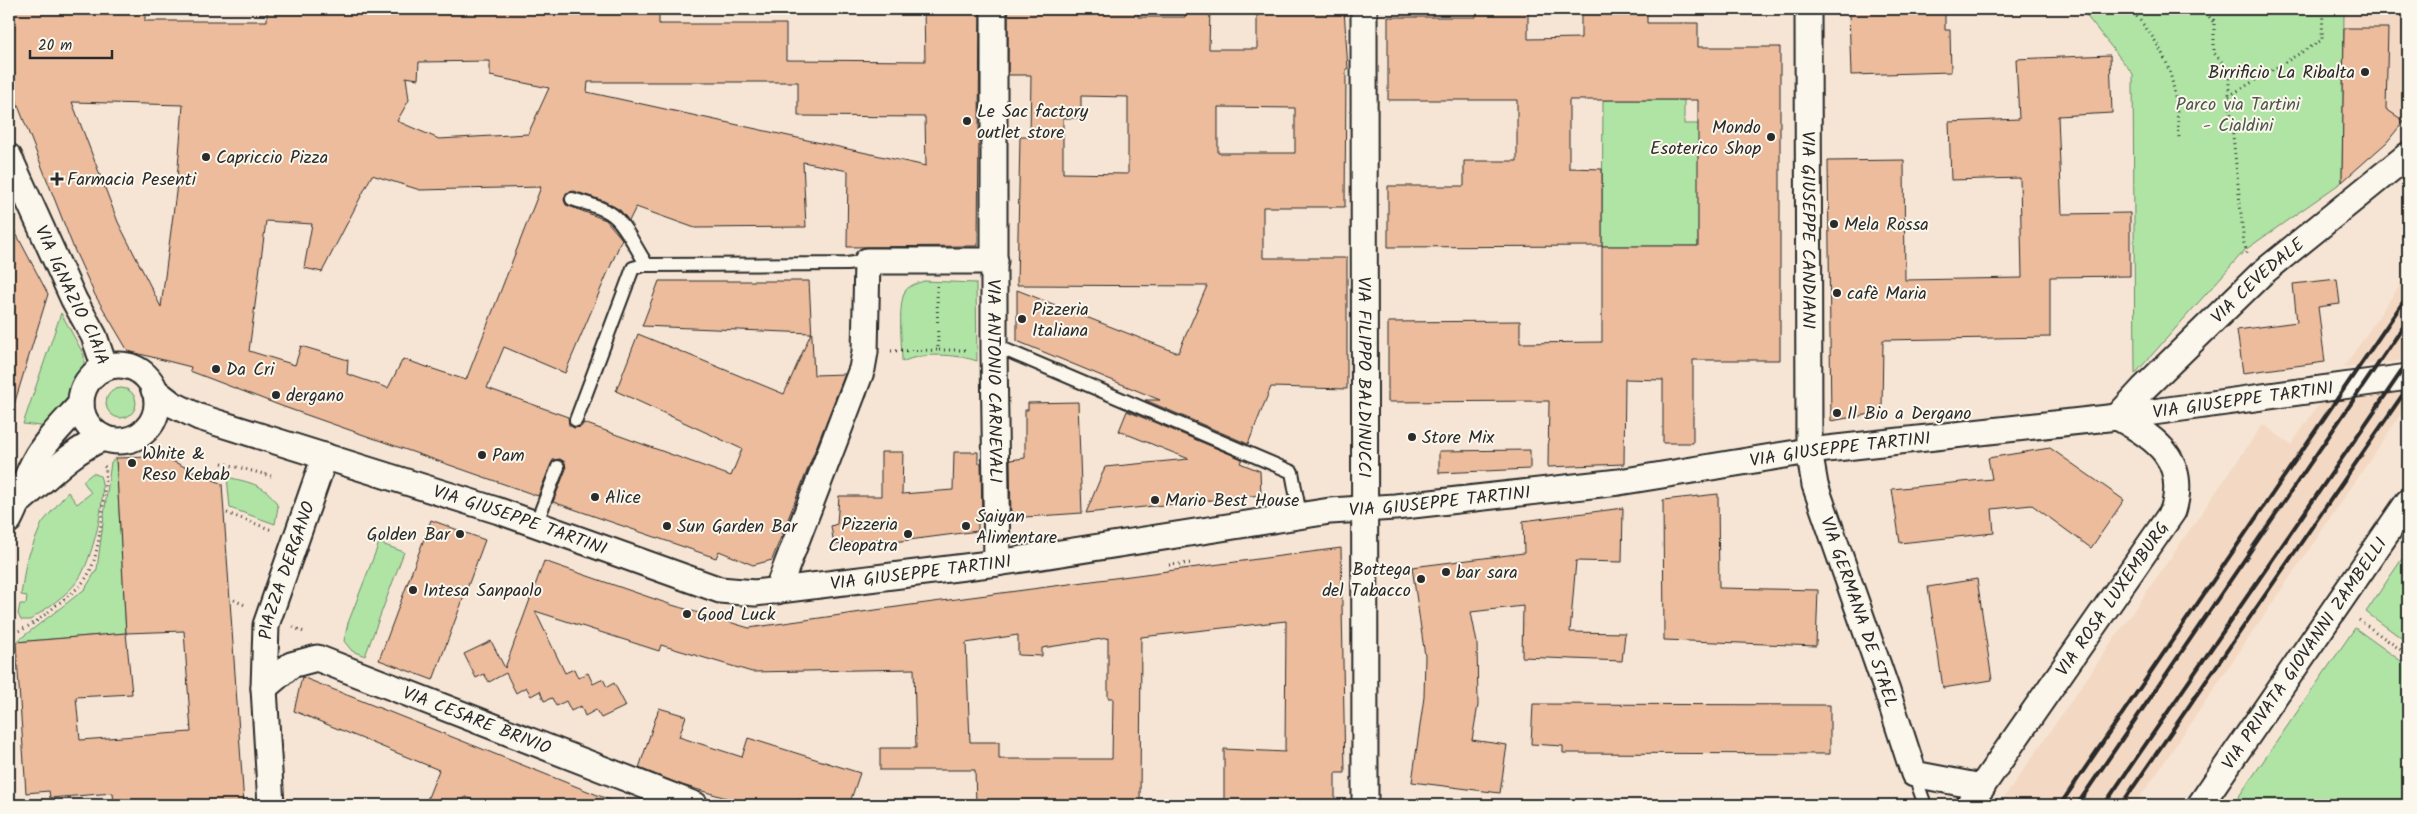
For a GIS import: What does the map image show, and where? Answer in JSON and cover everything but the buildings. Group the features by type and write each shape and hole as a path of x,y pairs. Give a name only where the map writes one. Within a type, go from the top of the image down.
{"street":[{"name":"VIA ANTONIO CARNEVALI","path":"994,9 995,261 983,348 997,563"},
{"name":"VIA FILIPPO BALDINUCCI","path":"1364,9 1363,509 1365,805"},
{"name":"VIA GIUSEPPE CANDIANI","path":"1808,9 1808,451"},
{"name":"VIA CEVEDALE","path":"2117,417 2143,389 2261,274 2408,155"},
{"name":"VIA IGNAZIO CIAIA","path":"9,157 74,300 94,336 105,368 87,382 81,404 58,430 34,462 14,511"},
{"name":"VIA ANTONIO CARNEVALI","path":"867,261 995,261"},
{"path":"777,591 862,369 866,352 867,261"},
{"path":"105,368 120,365 134,369 147,377 154,390 156,412 145,431"},
{"name":"VIA GIUSEPPE TARTINI","path":"325,456 536,524 720,590 755,593 997,563 1300,515 1620,482 1808,451 2117,417 2408,377"},
{"path":"154,390 172,404 199,417 325,456"},
{"path":"81,404 86,423 95,433 101,449"},
{"path":"14,511 70,457 88,445 101,449 138,436 145,431 169,422 199,417"},
{"name":"VIA ROSA LUXEMBURG","path":"1914,774 1976,796 2172,511 2176,501 2176,483 2168,457 2146,432 2117,417"},
{"name":"VIA GERMANA DE STAEL","path":"1808,451 1815,485 1888,691 1914,774"},
{"name":"PIAZZA DERGANO","path":"272,805 264,688 266,625 325,456"},
{"name":"VIA PRIVATA GIOVANNI ZAMBELLI","path":"2200,805 2408,502"},
{"name":"VIA CESARE BRIVIO","path":"264,688 291,665 317,658 695,805"}],"lane":[{"path":"572,199 610,213 624,227 632,244 647,265"},
{"path":"576,420 633,268 647,265 847,264 867,261"},
{"path":"983,348 1292,472 1300,515"},
{"path":"536,524 558,467"},
{"path":"1914,774 1925,805"}],"path":[{"path":"2130,9 2146,27 2163,52 2171,74 2179,138"},
{"path":"2204,9 2214,23"},
{"path":"2214,9 2214,52 2229,70 2229,96 2245,250 2261,274"},
{"path":"2229,96 2322,40 2323,9"},
{"path":"936,278 938,350"},
{"path":"866,352 983,348"},
{"path":"14,632 23,630 81,586 91,571 104,499 106,468 101,449"},
{"path":"222,463 270,476"},
{"path":"228,513 275,531"},
{"path":"234,600 308,634"},
{"path":"2336,605 2408,655"}],"shaded area":[{"name":"Birrificio La Ribalta","path":"2344,9 2408,9 2408,114 2387,142 2342,182"},
{"path":"2408,273 2408,360 2344,367"},
{"path":"2408,392 2408,404 2135,805 1999,805 2263,424 2291,445 2320,402"}],"green space":[{"name":"Parco via Tartini - Cialdini","path":"2081,9 2344,9 2342,182 2245,250 2135,374 2133,74"},
{"path":"1603,100 1684,100 1684,124 1699,124 1698,246 1602,246"},
{"path":"924,281 976,283 977,361 959,357 929,355 902,362 901,314 903,296 906,290 914,284"},
{"path":"61,313 84,355 84,363 72,397 48,427 23,424"},
{"path":"121,388 127,389 135,397 135,409 127,417 121,418 115,417 107,409 106,403 107,397 115,389"},
{"path":"116,458 126,633 16,642 85,589 97,569 111,462"},
{"path":"93,473 100,476 102,498 93,545 83,571 69,591 56,602 30,620 21,620 18,614 20,604 26,604 27,596 21,595 26,562 42,523 68,492 77,504 91,493 83,481"},
{"path":"227,477 257,486 269,494 278,507 275,524 230,508"},
{"path":"379,543 404,552 365,656 352,651 344,641 348,623"},
{"path":"2408,550 2408,643 2366,612"},
{"path":"2355,628 2408,666 2408,805 2233,805"}],"railway":[{"path":"2060,805 2408,295"},
{"path":"2077,805 2408,320"},
{"path":"2104,805 2408,362"},
{"path":"2121,805 2408,387"}],"place":[{"name":"Birrificio La Ribalta","path":"2365,72"},
{"name":"Le Sac factory outlet store","path":"967,121"},
{"name":"Mondo Esoterico Shop","path":"1771,137"},
{"name":"Capriccio Pizza","path":"206,157"},
{"name":"Farmacia Pesenti","path":"57,179"},
{"name":"Mela Rossa","path":"1834,224"},
{"name":"cafè Maria","path":"1837,293"},
{"name":"Pizzeria Italiana","path":"1022,319"},
{"name":"Da Cri","path":"216,369"},
{"name":"dergano","path":"276,395"},
{"name":"Il Bio a Dergano","path":"1837,413"},
{"name":"Store Mix","path":"1412,437"},
{"name":"Pam","path":"482,455"},
{"name":"White & Reso Kebab","path":"132,463"},
{"name":"Alice","path":"595,497"},
{"name":"Mario Best House","path":"1155,500"},
{"name":"Sun Garden Bar","path":"667,526"},
{"name":"Saiyan Alimentare","path":"966,526"},
{"name":"Golden Bar","path":"460,534"},
{"name":"Pizzeria Cleopatra","path":"908,534"},
{"name":"bar sara","path":"1446,572"},
{"name":"Bottega del Tabacco","path":"1421,579"},
{"name":"Intesa Sanpaolo","path":"413,590"},
{"name":"Good Luck","path":"687,614"}]}
